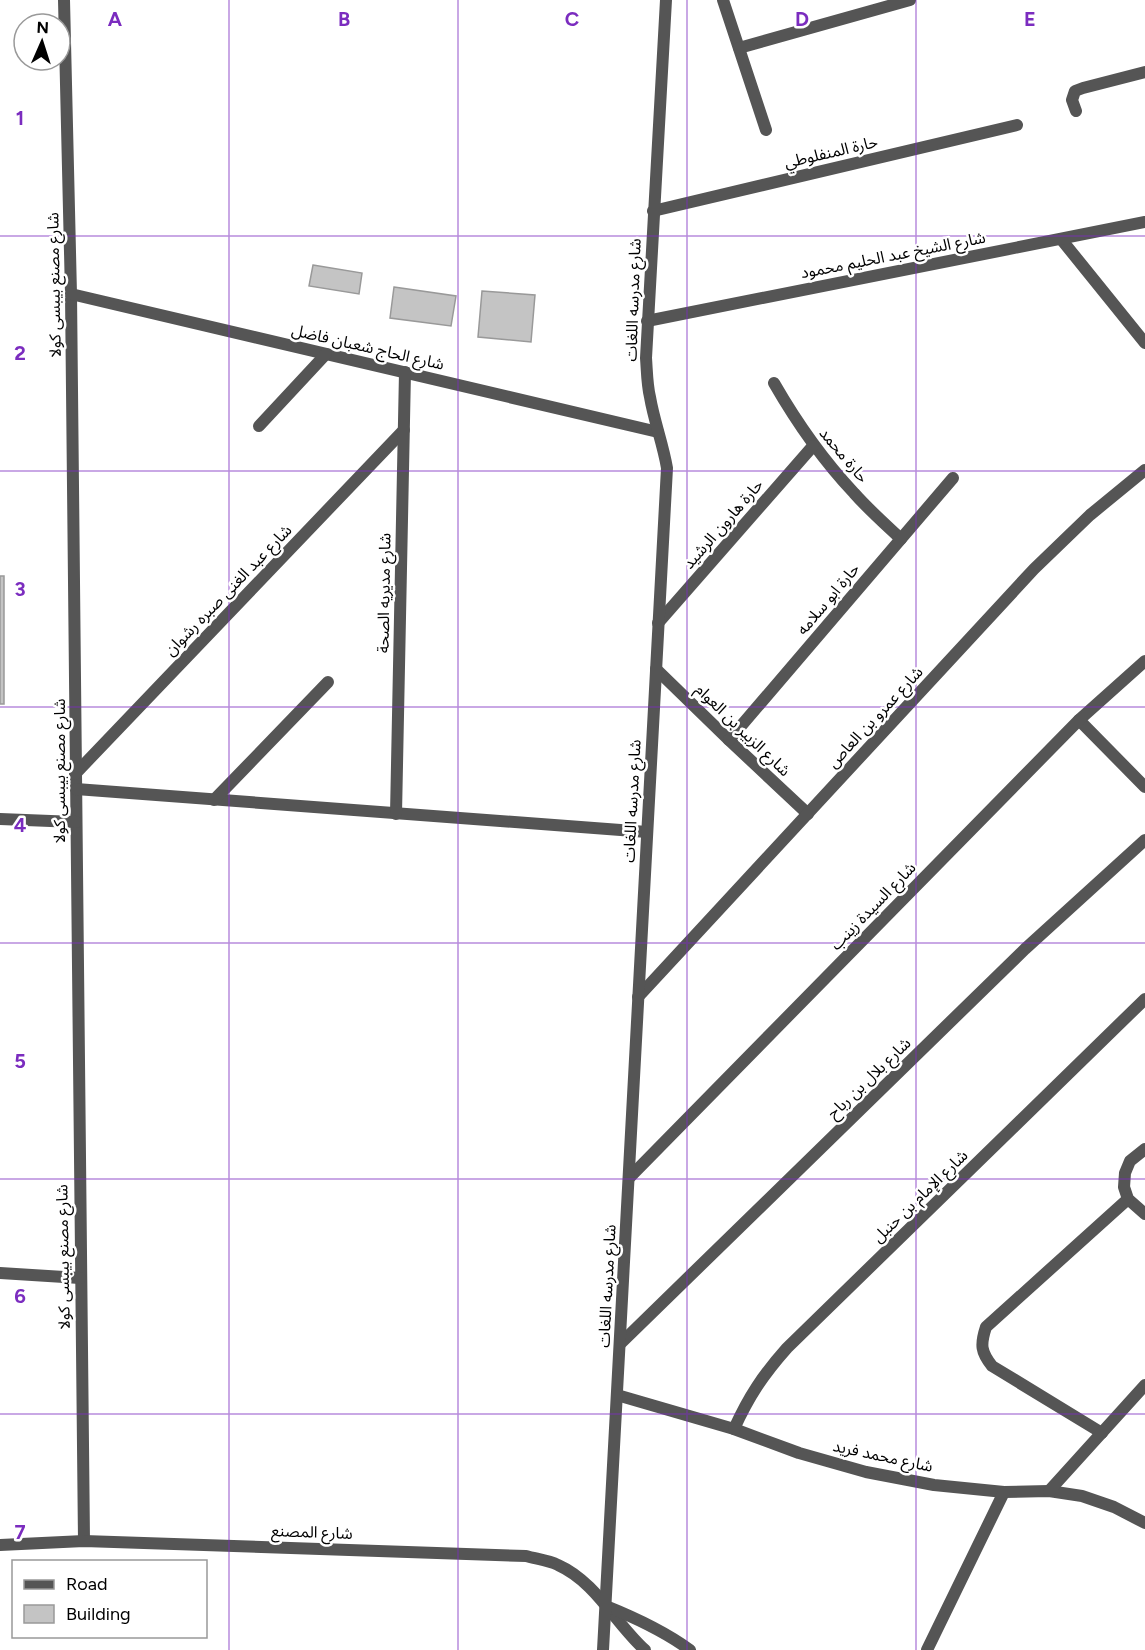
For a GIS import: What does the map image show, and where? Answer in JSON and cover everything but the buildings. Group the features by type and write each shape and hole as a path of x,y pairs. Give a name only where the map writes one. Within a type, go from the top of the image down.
{"street":[{"name":"شارع مصنع بيبسى كولا","path":"64,0 71,294 84,1541"},
{"name":"شارع مدرسه اللغات","path":"603,1650 667,468 649,396 646,368 666,0"},
{"path":"723,0 766,130"},
{"path":"739,48 910,0"},
{"path":"1076,111 1072,100 1075,91 1145,72"},
{"name":"حارة المنفلوطي","path":"653,211 1017,125"},
{"name":"شارع الشيخ عبد الحليم محمود","path":"647,321 1145,222"},
{"path":"1061,238 1145,343"},
{"name":"شارع الحاج شعبان فاضل","path":"71,294 658,432"},
{"path":"259,426 326,354"},
{"name":"شارع مديريه الصحة","path":"396,814 405,372"},
{"name":"حارة محمد","path":"774,383 813,446 854,494 901,538"},
{"name":"شارع عبد الغنى صبره رشوان","path":"75,774 404,430"},
{"name":"حارة هارون الرشيد","path":"658,623 813,446"},
{"name":"شارع عمرو بن العاص","path":"638,997 1034,569 1090,515 1145,470"},
{"name":"حارة ابو سلامه","path":"729,740 953,478"},
{"name":"شارع السيدة زينب","path":"629,1178 1079,720 1145,661"},
{"name":"شارع الزبير بن العوام","path":"656,669 808,814"},
{"path":"214,800 328,682"},
{"path":"1079,720 1145,787"},
{"path":"76,789 647,832"},
{"path":"0,819 76,822"},
{"name":"شارع بلال بن رباح","path":"620,1344 1025,949 1145,840"},
{"name":"شارع الإمام بن حنبل","path":"734,1429 756,1385 788,1348 1145,999"},
{"path":"1145,1149 1130,1161 1125,1173 1124,1186 1128,1199 1145,1214"},
{"path":"1102,1433 992,1366 984,1355 982,1341 986,1327 1128,1199"},
{"path":"0,1273 80,1278"},
{"path":"1049,1491 1145,1385"},
{"name":"شارع محمد فريد","path":"618,1395 734,1429 799,1453 866,1472 934,1485 1004,1492 1049,1491 1082,1496 1114,1507 1145,1523"},
{"path":"927,1650 1004,1492"},
{"name":"شارع المصنع","path":"0,1545 84,1541 526,1556 557,1564 584,1581 645,1650"},
{"path":"605,1605 642,1621 690,1650"}]}
